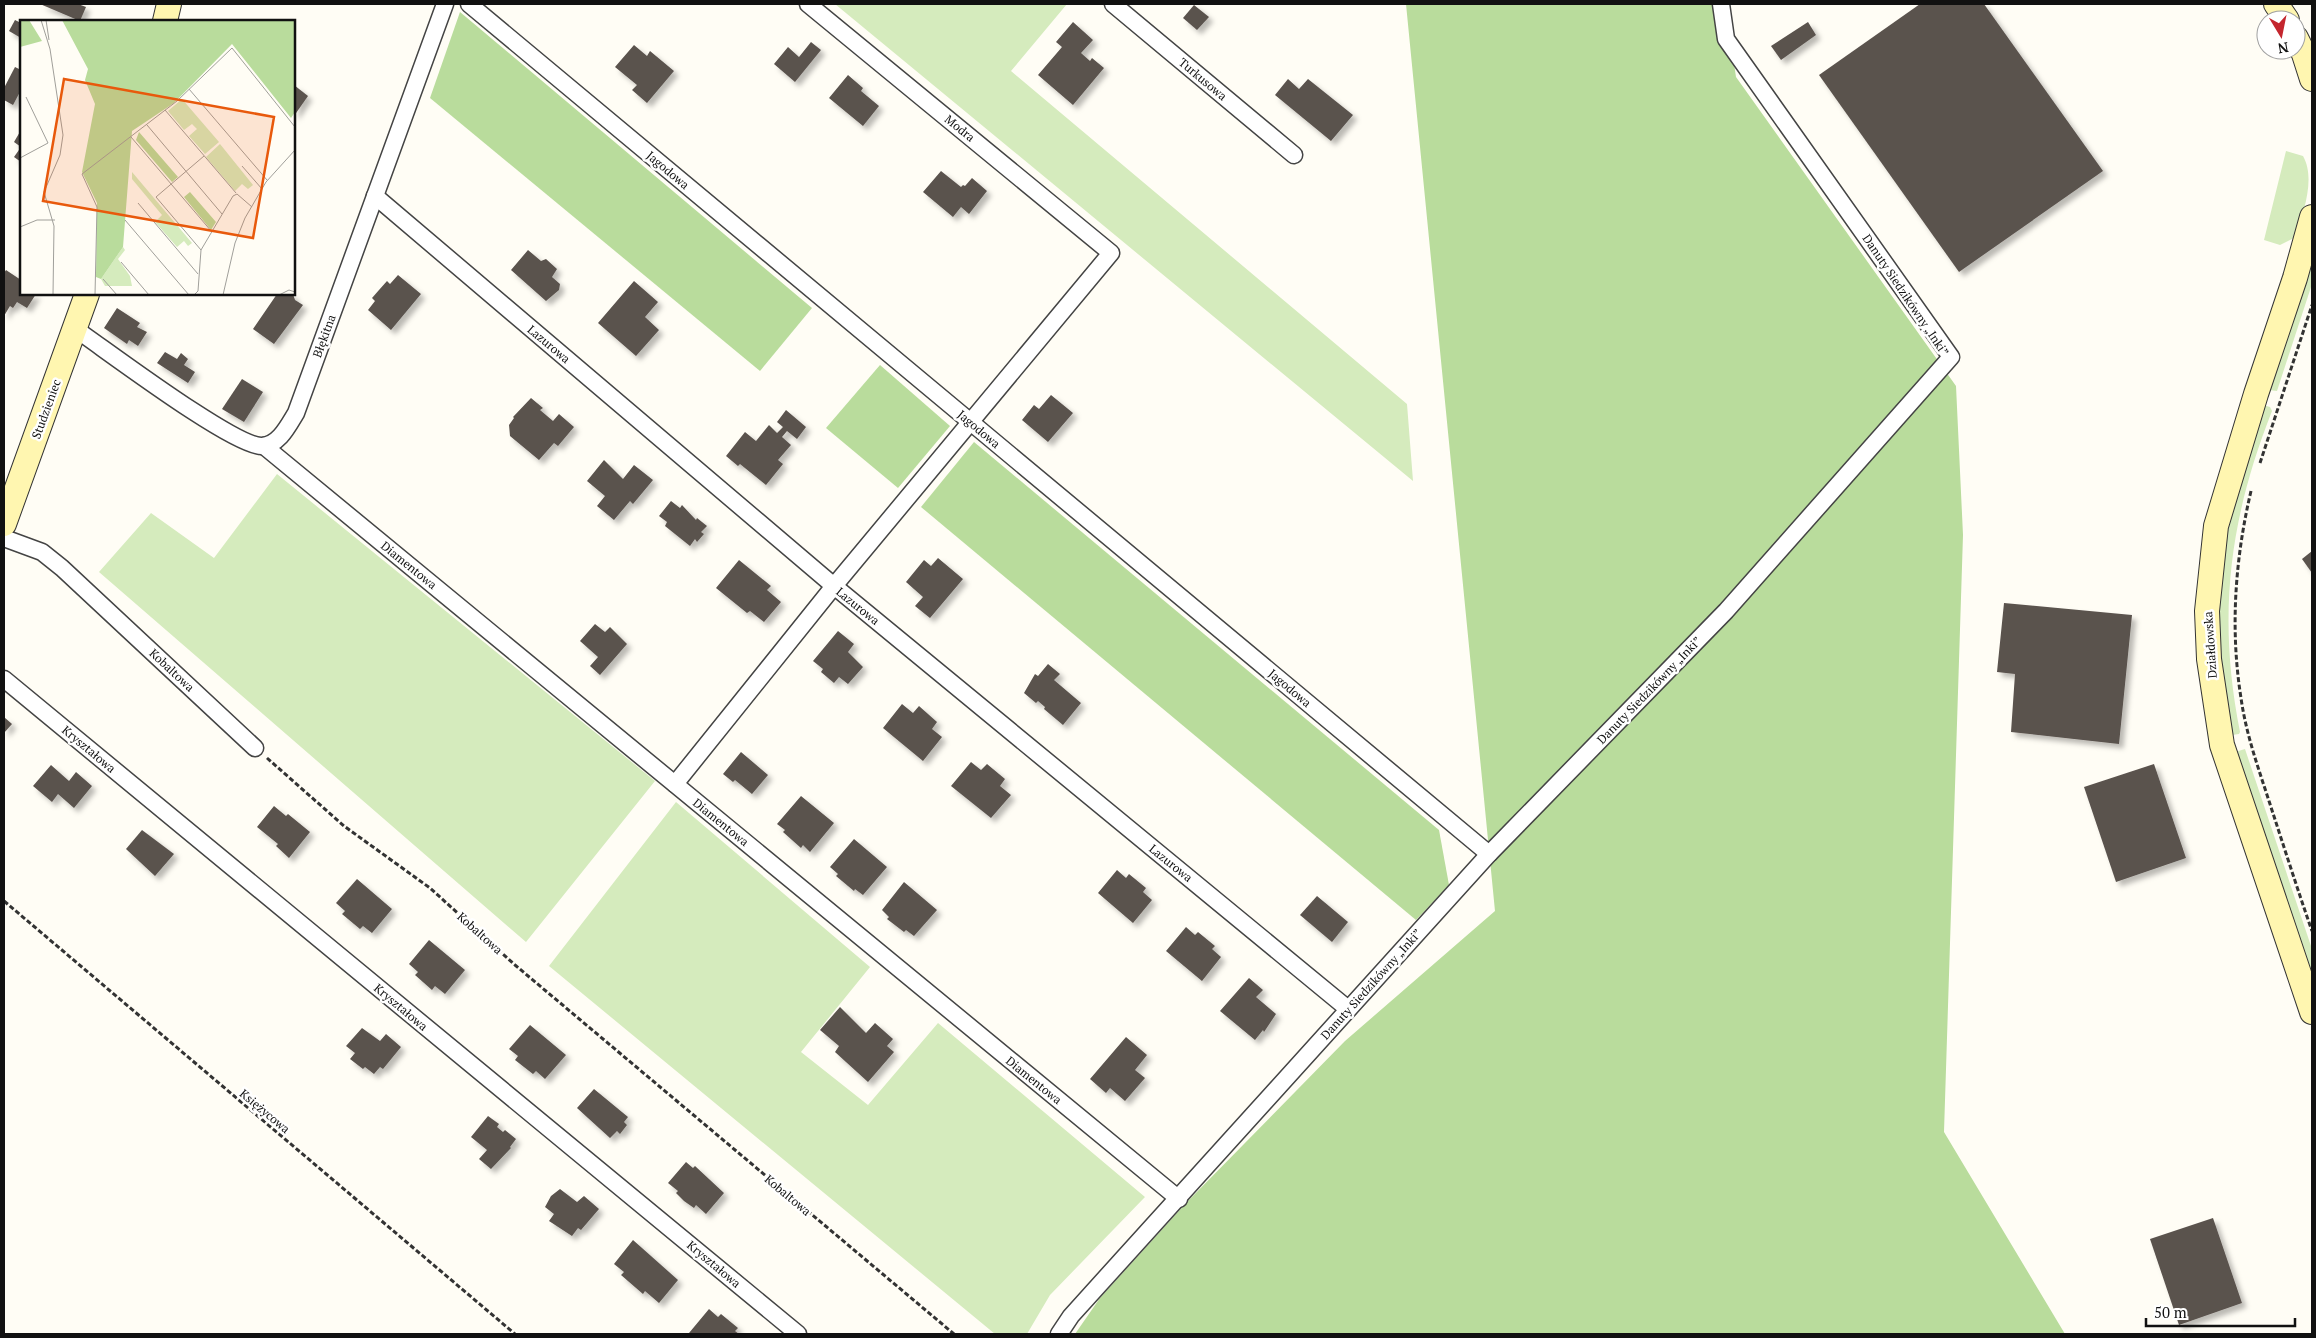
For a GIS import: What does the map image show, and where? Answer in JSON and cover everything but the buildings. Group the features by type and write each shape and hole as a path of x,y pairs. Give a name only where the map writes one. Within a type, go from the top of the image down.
{"street":[{"path":"165,20 169,4"},
{"name":"Błękitna","path":"264,446 280,438 296,413 445,4"},
{"name":"Jagodowa","path":"469,4 1489,854"},
{"name":"Modra","path":"808,4 1112,253 971,423"},
{"name":"Turkusowa","path":"1113,4 1294,155"},
{"name":"Danuty Siedzikówny „Inki”","path":"1059,1334 1071,1316 1179,1199 1489,854 1726,611 1950,357 1726,39 1721,4"},
{"path":"2306,60 2312,79"},
{"name":"Lazurowa","path":"375,196 834,586 1348,1009"},
{"name":"Działdowska","path":"2312,217 2295,278 2256,394 2216,526 2207,611 2209,659 2222,745 2312,1012"},
{"name":"Studzieniec","path":"4,524 87,295"},
{"path":"74,328 219,428 252,445 264,446"},
{"path":"675,784 834,586 971,423"},
{"name":"Diamentowa","path":"264,446 1179,1199"},
{"name":"Kobaltowa","path":"4,538 42,552 62,568 255,748"},
{"name":"Kryształowa","path":"4,679 798,1334"}],"path":[{"path":"2260,464 2312,305"},
{"path":"2252,490 2237,564 2234,610 2235,656 2241,700 2250,742 2312,931"},
{"name":"Kobaltowa","path":"255,748 344,826 430,888 515,965 954,1334"},
{"name":"Księżycowa","path":"4,901 515,1334"}],"green space":[{"path":"835,4 1067,4 1011,71 1407,404 1413,481"},
{"path":"1406,4 1725,4 1736,77 1956,386 1963,535 1944,1132 2065,1334 1075,1334 1100,1298 1186,1203 1345,1041 1495,911"},
{"path":"460,12 812,308 760,371 430,98"},
{"path":"2286,151 2303,156 2307,165 2308,185 2305,206 2296,237 2280,245 2264,240"},
{"path":"2312,256 2312,284 2277,391 2268,390"},
{"path":"880,365 950,426 898,488 826,428"},
{"path":"2263,405 2270,407 2272,411 2257,451 2246,491 2231,569 2229,648 2240,732 2239,734 2232,735 2219,660 2218,607 2222,549 2230,511"},
{"path":"974,442 1439,830 1449,885 1416,920 921,507"},
{"path":"277,474 655,781 526,942 99,572 151,513 214,558"},
{"path":"2245,749 2312,949 2312,979 2235,752"},
{"path":"676,802 870,967 801,1052 868,1105 938,1023 1145,1197 1050,1295 1027,1334 995,1334 549,966"}]}
